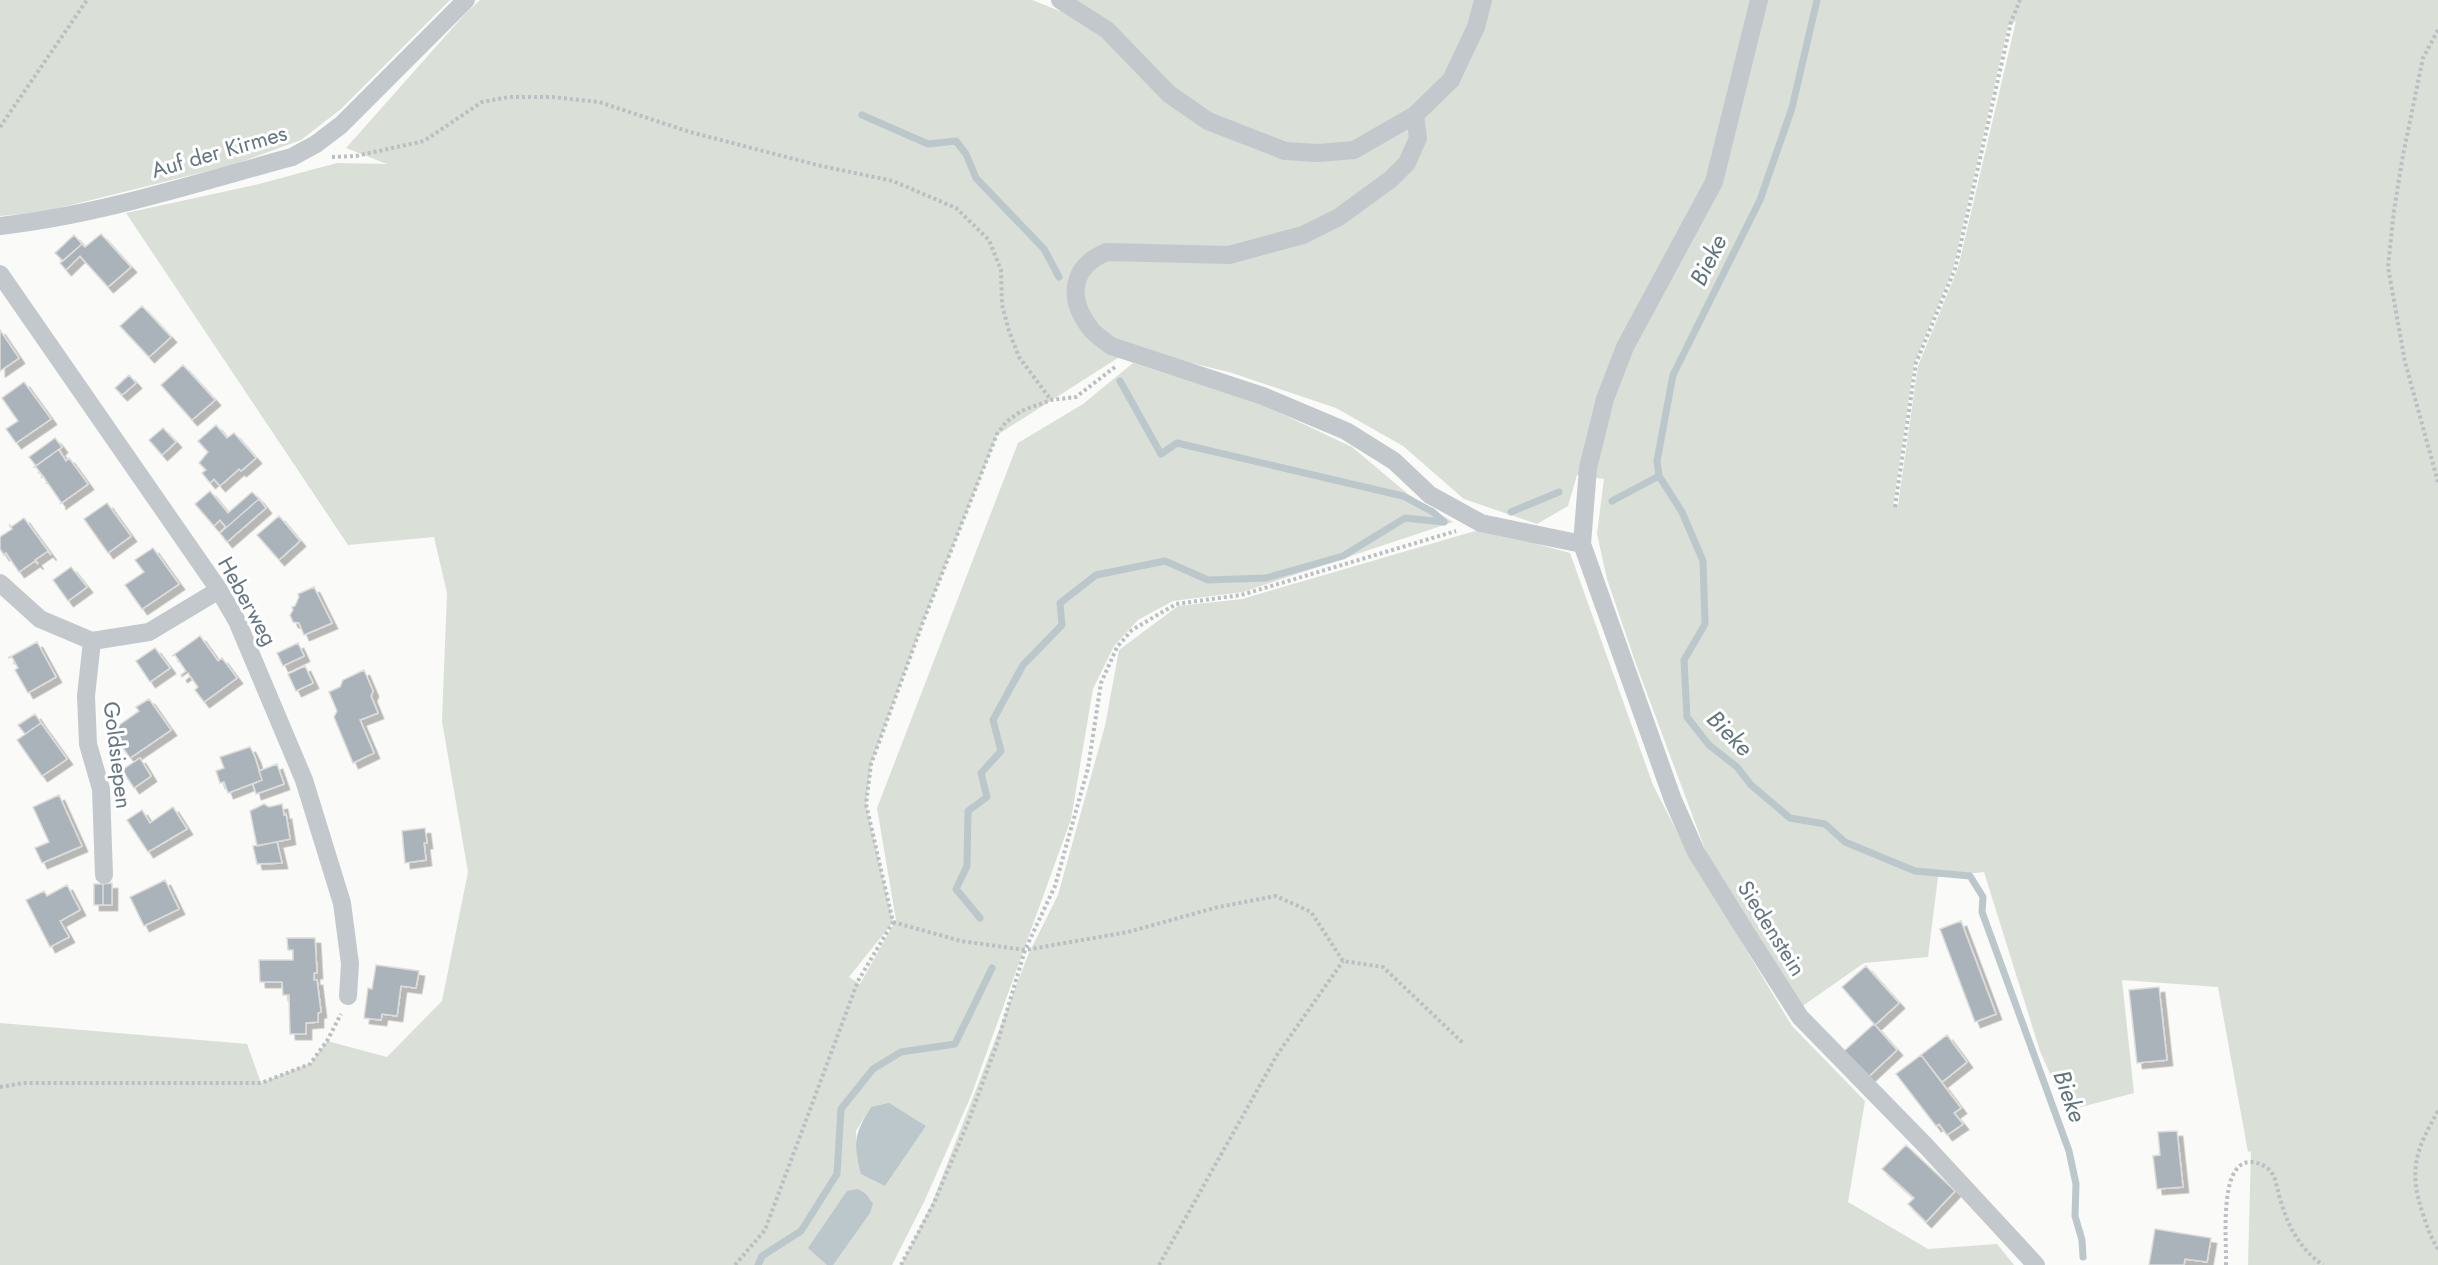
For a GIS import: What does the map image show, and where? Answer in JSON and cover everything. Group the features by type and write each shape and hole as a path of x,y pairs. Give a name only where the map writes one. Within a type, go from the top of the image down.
{"street":[{"name":"Auf der Kirmes","path":"0,226 45,221 122,203 292,157 316,144 341,125 466,0"},
{"path":"1060,0 1107,30 1169,94 1208,121 1285,151 1318,153 1354,150 1415,115 1451,80 1476,27 1483,0"},
{"path":"1415,115 1418,138 1407,163 1339,217 1303,235 1230,255 1107,252 1094,257 1084,265 1078,275 1076,290 1078,304 1092,330 1112,346 1133,355 1263,396 1346,431 1394,461 1430,495 1481,523 1582,544 1588,468 1605,399 1624,346 1714,182 1759,0"},
{"name":"Heberweg","path":"0,274 219,590 237,621 304,780 342,903 350,964 348,996"},
{"name":"Siedenstein","path":"1582,544 1678,810 1696,852 1753,944 1800,1017 2033,1261"},
{"path":"0,583 40,618 92,641 149,632 219,590"},
{"name":"Goldsiepen","path":"92,641 86,696 88,744 100,789 104,875"},
{"path":"2033,1261 2052,1265"}],"path":[{"path":"0,127 87,0"},
{"path":"1895,507 1916,363 1954,269 2012,22 2020,0"},
{"path":"2438,30 2424,58 2403,155 2388,267 2405,362 2438,482"},
{"path":"324,157 356,156 424,141 482,102 509,97 552,97 599,102 690,132 817,165 893,181 956,208 989,240 1001,270 1002,305 1019,357 1051,400"},
{"path":"735,1265 765,1230 858,981 893,922 866,804 871,764 923,622 997,434 1006,422 1021,411 1051,400 1076,397 1133,355"},
{"path":"901,1265 934,1203 969,1120 998,1041 1025,950 1055,886 1088,768 1101,683 1117,647 1132,630 1176,604 1241,595 1481,523"},
{"path":"893,922 962,941 1025,950 1128,932 1218,907 1276,896 1311,912 1343,961 1383,967 1464,1044"},
{"path":"1159,1265 1277,1055 1343,961"},
{"path":"0,1087 24,1083 261,1083 310,1064 327,1041 348,996"},
{"path":"2438,1111 2421,1143 2414,1171 2417,1197 2430,1237 2438,1249"},
{"path":"2226,1265 2228,1187 2234,1170 2244,1162 2256,1162 2273,1175 2293,1234 2303,1248 2323,1265"}],"shaded area":[{"path":"0,0 450,0 341,109 301,140 236,164 43,212 0,216"},
{"path":"480,0 1032,0 1060,11 1061,0 2438,0 2438,1265 2248,1265 2251,1151 2248,1152 2218,987 2122,980 2134,1093 2066,1111 2040,1051 1984,872 1938,877 1928,957 1864,963 1804,1005 1803,1013 1706,852 1607,579 1597,534 1604,479 1577,475 1568,506 1537,524 1464,499 1403,446 1336,408 1229,372 1132,349 997,435 923,622 871,764 866,804 893,922 849,977 860,984 896,920 877,808 1018,443 1083,404 1133,363 1259,403 1352,447 1408,494 1453,522 1243,592 1173,601 1138,620 1114,646 1093,689 1071,819 971,1096 924,1202 892,1265 0,1265 0,1023 247,1044 261,1083 311,1063 327,1041 387,1057 442,1001 468,872 442,721 447,593 434,537 348,545 126,213 259,184 337,163 387,164 346,148","holes":["2016,21 1958,268 1918,366 1898,505 1893,507 1914,364 1953,269 2008,26","871,1107 926,1126 885,1186 857,1158 856,1131"]},
{"path":"1482,529 1570,553 1653,785 1690,857 1792,1026 1865,1101 1848,1202 1928,1249 1997,1244 2014,1265 901,1265 932,1203 1028,955 1058,895 1105,726 1119,650 1178,606 1242,599"},
{"path":"889,1103 926,1126 885,1186 861,1174 856,1146 858,1132 871,1107"},
{"path":"858,1189 866,1194 873,1204 870,1213 833,1265 827,1265 808,1248 847,1191"}],"building":[{"path":"101,234 131,267 108,287 80,256 66,270 60,263 82,244 85,247"},
{"path":"74,235 82,244 63,261 55,253"},
{"path":"142,306 171,337 149,357 120,326"},
{"path":"0,330 19,358 0,371"},
{"path":"183,365 215,400 192,420 161,385"},
{"path":"129,375 136,383 122,395 115,388"},
{"path":"24,382 51,419 16,443 6,429 18,421 2,398"},
{"path":"216,425 227,438 234,433 256,458 220,486 214,479 210,483 202,473 206,470 199,463 208,452 198,441"},
{"path":"163,428 176,442 162,455 149,440"},
{"path":"55,438 62,447 36,466 29,457"},
{"path":"62,447 59,450 66,461 69,458 88,484 60,504 61,502 43,476 41,478 42,475 34,467"},
{"path":"210,491 228,513 252,492 259,499 220,533 226,527 220,520 214,526 195,504"},
{"path":"259,499 266,508 227,542 220,533"},
{"path":"107,503 131,536 108,553 84,519"},
{"path":"279,516 300,541 279,560 257,535"},
{"path":"24,518 51,555 48,551 35,560 38,564 35,561 19,572 6,553 4,555 0,549 0,537 12,529 9,524 11,527"},
{"path":"153,548 179,584 142,609 125,585 144,572 135,560"},
{"path":"71,567 87,587 68,601 53,580"},
{"path":"314,587 332,623 304,635 299,623 293,622 290,615 299,597 298,594"},
{"path":"200,636 218,661 222,658 237,678 204,702 195,690 198,687 188,673 182,677 181,675 186,671 175,655 172,656"},
{"path":"37,642 56,677 28,693 15,670 18,668 12,657 8,658"},
{"path":"298,643 304,656 283,666 277,653"},
{"path":"155,648 170,668 150,682 136,661"},
{"path":"305,666 313,683 296,691 288,674"},
{"path":"364,670 373,691 371,696 378,713 360,720 374,753 353,763 334,717 337,711 329,692 340,687 343,680"},
{"path":"149,699 171,730 130,758 111,731 139,711 136,707"},
{"path":"35,714 41,723 25,734 18,725"},
{"path":"41,723 67,759 42,776 17,740"},
{"path":"250,747 262,780 228,793 224,782 220,783 216,771 224,768 220,757"},
{"path":"140,758 151,776 134,788 122,770"},
{"path":"277,764 284,784 256,794 253,784 262,780 259,771"},
{"path":"59,795 82,846 42,863 35,848 49,842 33,807"},
{"path":"264,804 269,807 282,804 290,839 257,846 250,811"},
{"path":"173,807 187,829 148,852 127,820 142,810 150,823"},
{"path":"425,828 426,860 405,863 402,831"},
{"path":"277,842 282,863 257,864 253,846"},
{"path":"165,880 179,909 144,926 130,897"},
{"path":"112,883 112,905 103,905 103,884"},
{"path":"94,884 103,884 103,905 94,905"},
{"path":"67,885 80,910 60,921 69,937 50,947 26,900 44,891 47,896"},
{"path":"1961,921 1996,1014 1975,1022 1940,929"},
{"path":"287,938 315,938 317,973 314,973 314,980 317,980 321,1012 318,1013 318,1022 306,1023 306,1034 290,1034 289,995 283,995 282,982 260,982 259,960 293,960 293,950 288,950"},
{"path":"376,965 419,971 416,988 401,986 397,1016 382,1014 381,1020 364,1018 368,988 372,989"},
{"path":"1866,966 1899,1003 1875,1025 1842,987"},
{"path":"2159,987 2167,1060 2137,1063 2129,990"},
{"path":"1874,1024 1897,1050 1867,1078 1843,1052"},
{"path":"1947,1035 1967,1062 1942,1082 1921,1055"},
{"path":"1921,1055 1961,1108 1954,1113 1963,1124 1947,1135 1939,1124 1936,1126 1896,1074"},
{"path":"2177,1131 2183,1187 2157,1189 2153,1156 2160,1155 2158,1132"},
{"path":"1906,1145 1955,1191 1926,1222 1908,1204 1914,1198 1882,1169"},
{"path":"2155,1229 2211,1238 2207,1262 2185,1259 2184,1265 2149,1265"}],"waterway":[{"name":"Bieke","path":"1817,0 1792,108 1760,200 1673,375 1657,461 1659,476 1682,512 1703,561 1705,624 1684,660 1687,717 1709,745 1737,767 1751,785 1790,818 1825,824 1845,842 1915,871 1970,876 1983,897 1982,912 2069,1151 2076,1184 2075,1216 2082,1240 2083,1257"},
{"path":"862,115 928,144 956,141 966,154 976,178 1044,249 1059,277"},
{"path":"1120,381 1161,454 1177,443 1403,496 1433,512 1444,522"},
{"path":"1612,501 1659,476"},
{"path":"1511,512 1559,492"},
{"path":"980,918 956,889 967,866 968,811 987,797 981,773 1001,751 993,720 1023,665 1062,625 1060,603 1096,575 1165,561 1208,580 1266,578 1343,556 1405,518 1444,522"},
{"path":"758,1265 762,1256 801,1231 837,1174 841,1109 873,1069 901,1052 955,1044 992,968"}]}
